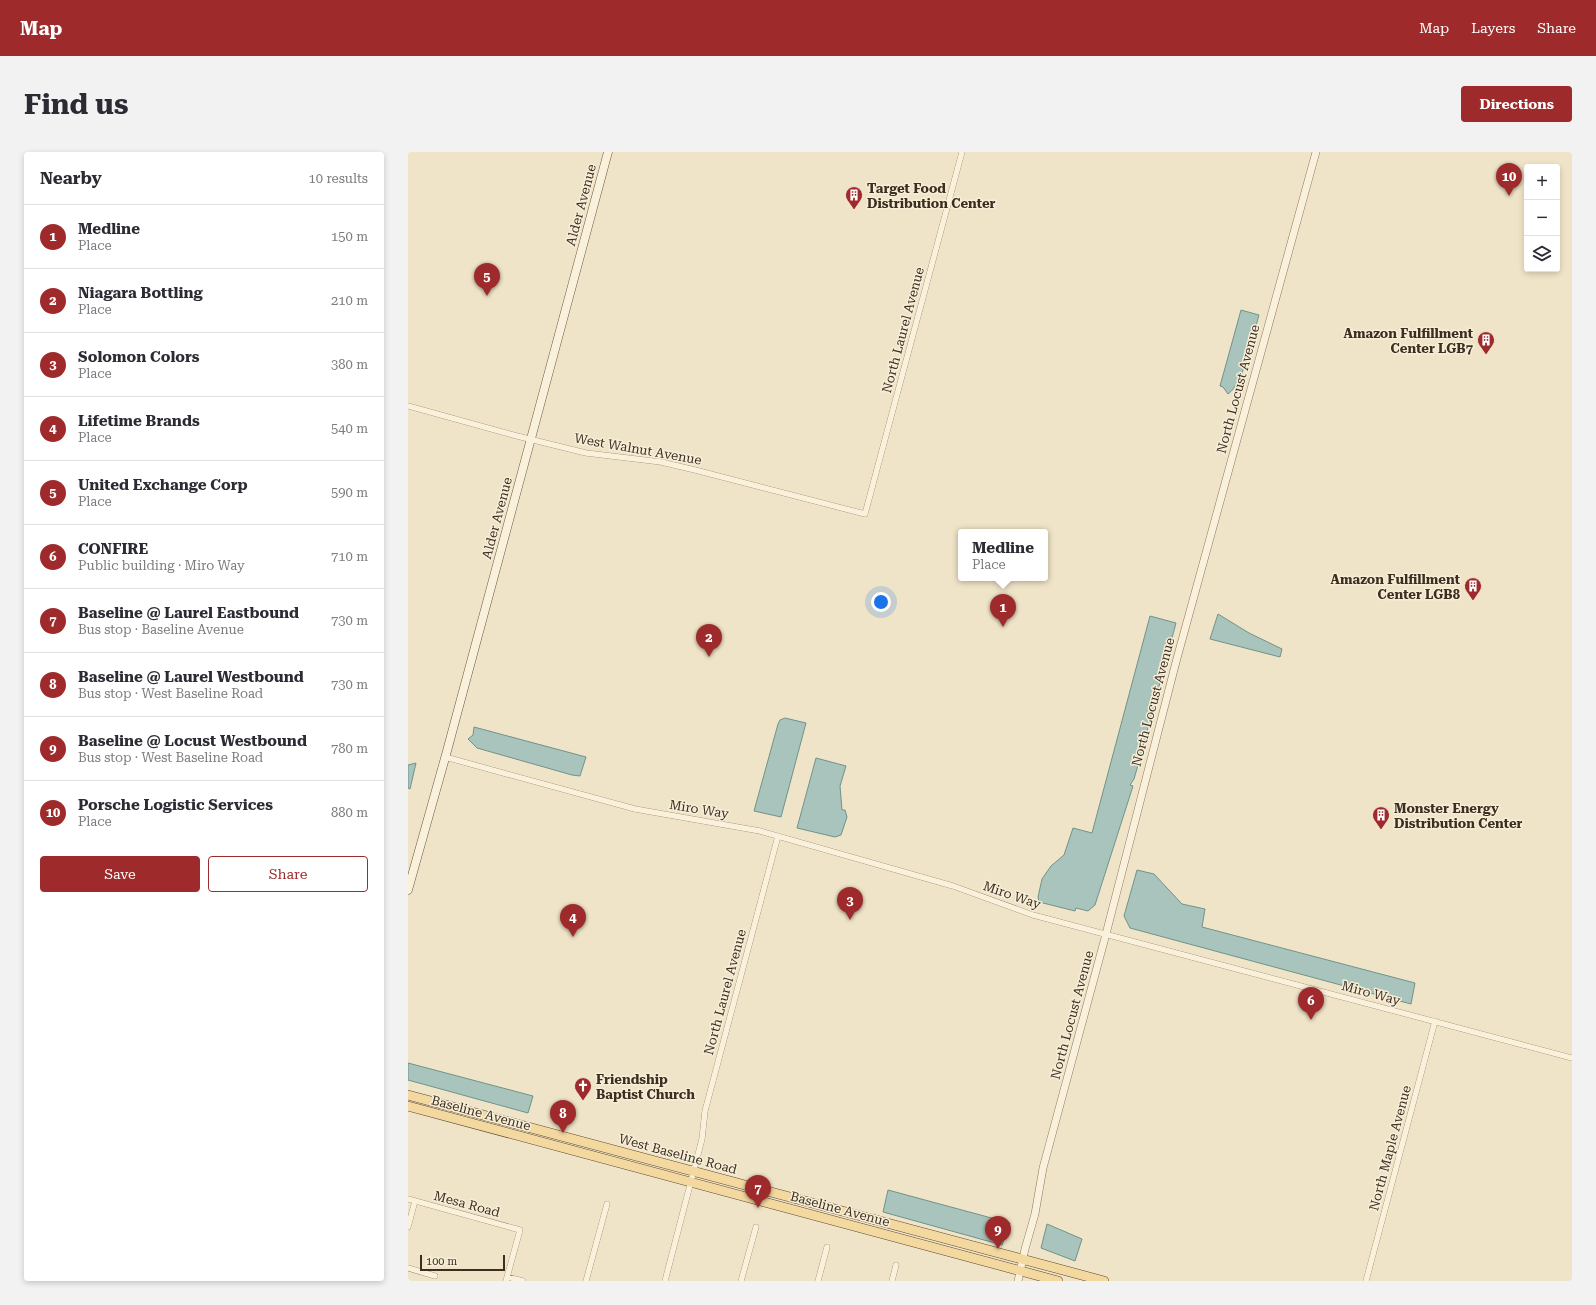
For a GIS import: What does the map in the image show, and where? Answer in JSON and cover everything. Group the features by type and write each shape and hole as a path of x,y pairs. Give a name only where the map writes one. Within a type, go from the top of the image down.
{"main road":[{"name":"Alder Avenue","path":"408,890 608,152"},
{"name":"West Baseline Road","path":"408,1095 693,1177 1104,1281"},
{"name":"Baseline Avenue","path":"408,1106 693,1177 1058,1281"}],"street":[{"name":"North Laurel Avenue","path":"865,514 962,152"},
{"name":"North Locust Avenue","path":"1018,1281 1035,1214 1052,1133 1106,934 1178,654 1316,152"},
{"name":"West Walnut Avenue","path":"408,406 531,440 586,453 661,462 865,514"},
{"name":"Miro Way","path":"445,757 635,809 664,815 720,823 778,836 953,886 1033,915 1572,1058"},
{"name":"North Laurel Avenue","path":"665,1281 702,1139 705,1111 778,836"},
{"name":"North Maple Avenue","path":"1366,1281 1435,1021"},
{"name":"Mesa Road","path":"408,1199 520,1230 506,1279"},
{"path":"408,1227 415,1201"},
{"path":"586,1281 607,1204"},
{"path":"741,1281 756,1227"},
{"path":"818,1281 827,1247"},
{"path":"892,1281 896,1265"},
{"path":"408,1268 435,1276"},
{"path":"506,1279 523,1281"}],"water":[{"path":"1241,310 1259,315 1251,346 1239,380 1228,394 1223,387 1220,386"},
{"path":"1218,614 1249,633 1282,649 1280,657 1210,639"},
{"path":"1150,616 1176,623 1138,765 1134,779 1130,785 1133,786 1095,905 1088,911 1076,908 1075,911 1039,902 1038,897 1042,879 1051,866 1064,855 1073,828 1092,833"},
{"path":"785,718 806,723 781,817 754,811 778,724 780,720"},
{"path":"474,727 586,757 580,776 477,748 468,739 473,735"},
{"path":"816,758 846,766 840,786 842,810 845,810 847,817 841,835 835,837 797,828"},
{"path":"416,763 410,789 408,788 408,765"},
{"path":"1137,870 1154,874 1182,904 1205,909 1202,927 1415,983 1411,1004 1130,928 1124,916"},
{"path":"408,1063 533,1096 528,1113 408,1080"},
{"path":"888,1190 1010,1223 1002,1245 883,1212"},
{"path":"1047,1224 1082,1239 1075,1261 1041,1248"}],"place":[{"name":"Porsche Logistic Services","path":"1509,196"},
{"name":"Target Food Distribution Center","path":"854,210"},
{"name":"United Exchange Corp","path":"487,296"},
{"name":"Amazon Fulfillment Center LGB7","path":"1486,355"},
{"name":"Amazon Fulfillment Center LGB8","path":"1473,601"},
{"name":"Medline","path":"1003,627"},
{"name":"Niagara Bottling","path":"709,657"},
{"name":"Monster Energy Distribution Center","path":"1381,830"},
{"name":"Solomon Colors","path":"850,920"},
{"name":"Lifetime Brands","path":"573,937"},
{"name":"CONFIRE","path":"1311,1020"},
{"name":"Friendship Baptist Church","path":"583,1101"},
{"name":"Baseline @ Laurel Westbound","path":"563,1133"},
{"name":"Baseline @ Laurel Eastbound","path":"758,1208"},
{"name":"Baseline @ Locust Westbound","path":"998,1249"}]}
